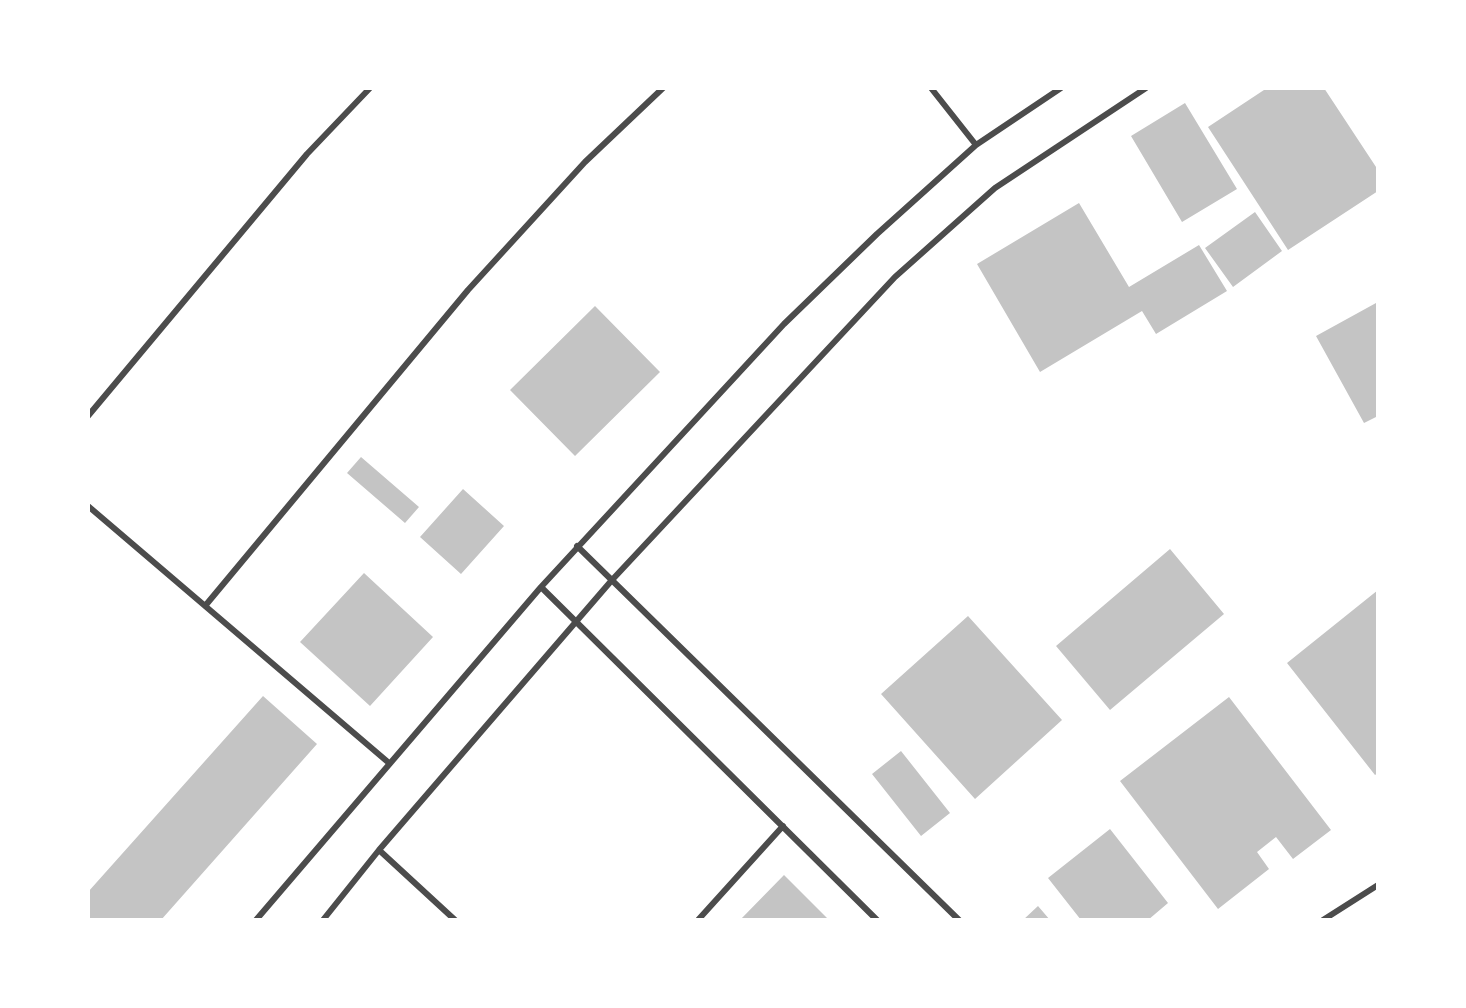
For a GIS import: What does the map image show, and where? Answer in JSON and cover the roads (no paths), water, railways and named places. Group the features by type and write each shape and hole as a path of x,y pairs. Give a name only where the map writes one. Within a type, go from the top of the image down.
{"street":[{"path":"88,416 307,154 370,88"},
{"path":"205,606 468,290 585,162 663,88"},
{"path":"931,88 976,145"},
{"path":"256,920 577,546 784,324 877,234 976,145 1061,88"},
{"path":"323,920 379,850 612,580 895,277 995,188 1146,88"},
{"path":"88,506 389,763"},
{"path":"577,546 959,920"},
{"path":"541,587 877,920"},
{"path":"698,920 783,826"},
{"path":"379,850 455,920"},
{"path":"1323,920 1377,885"}]}
